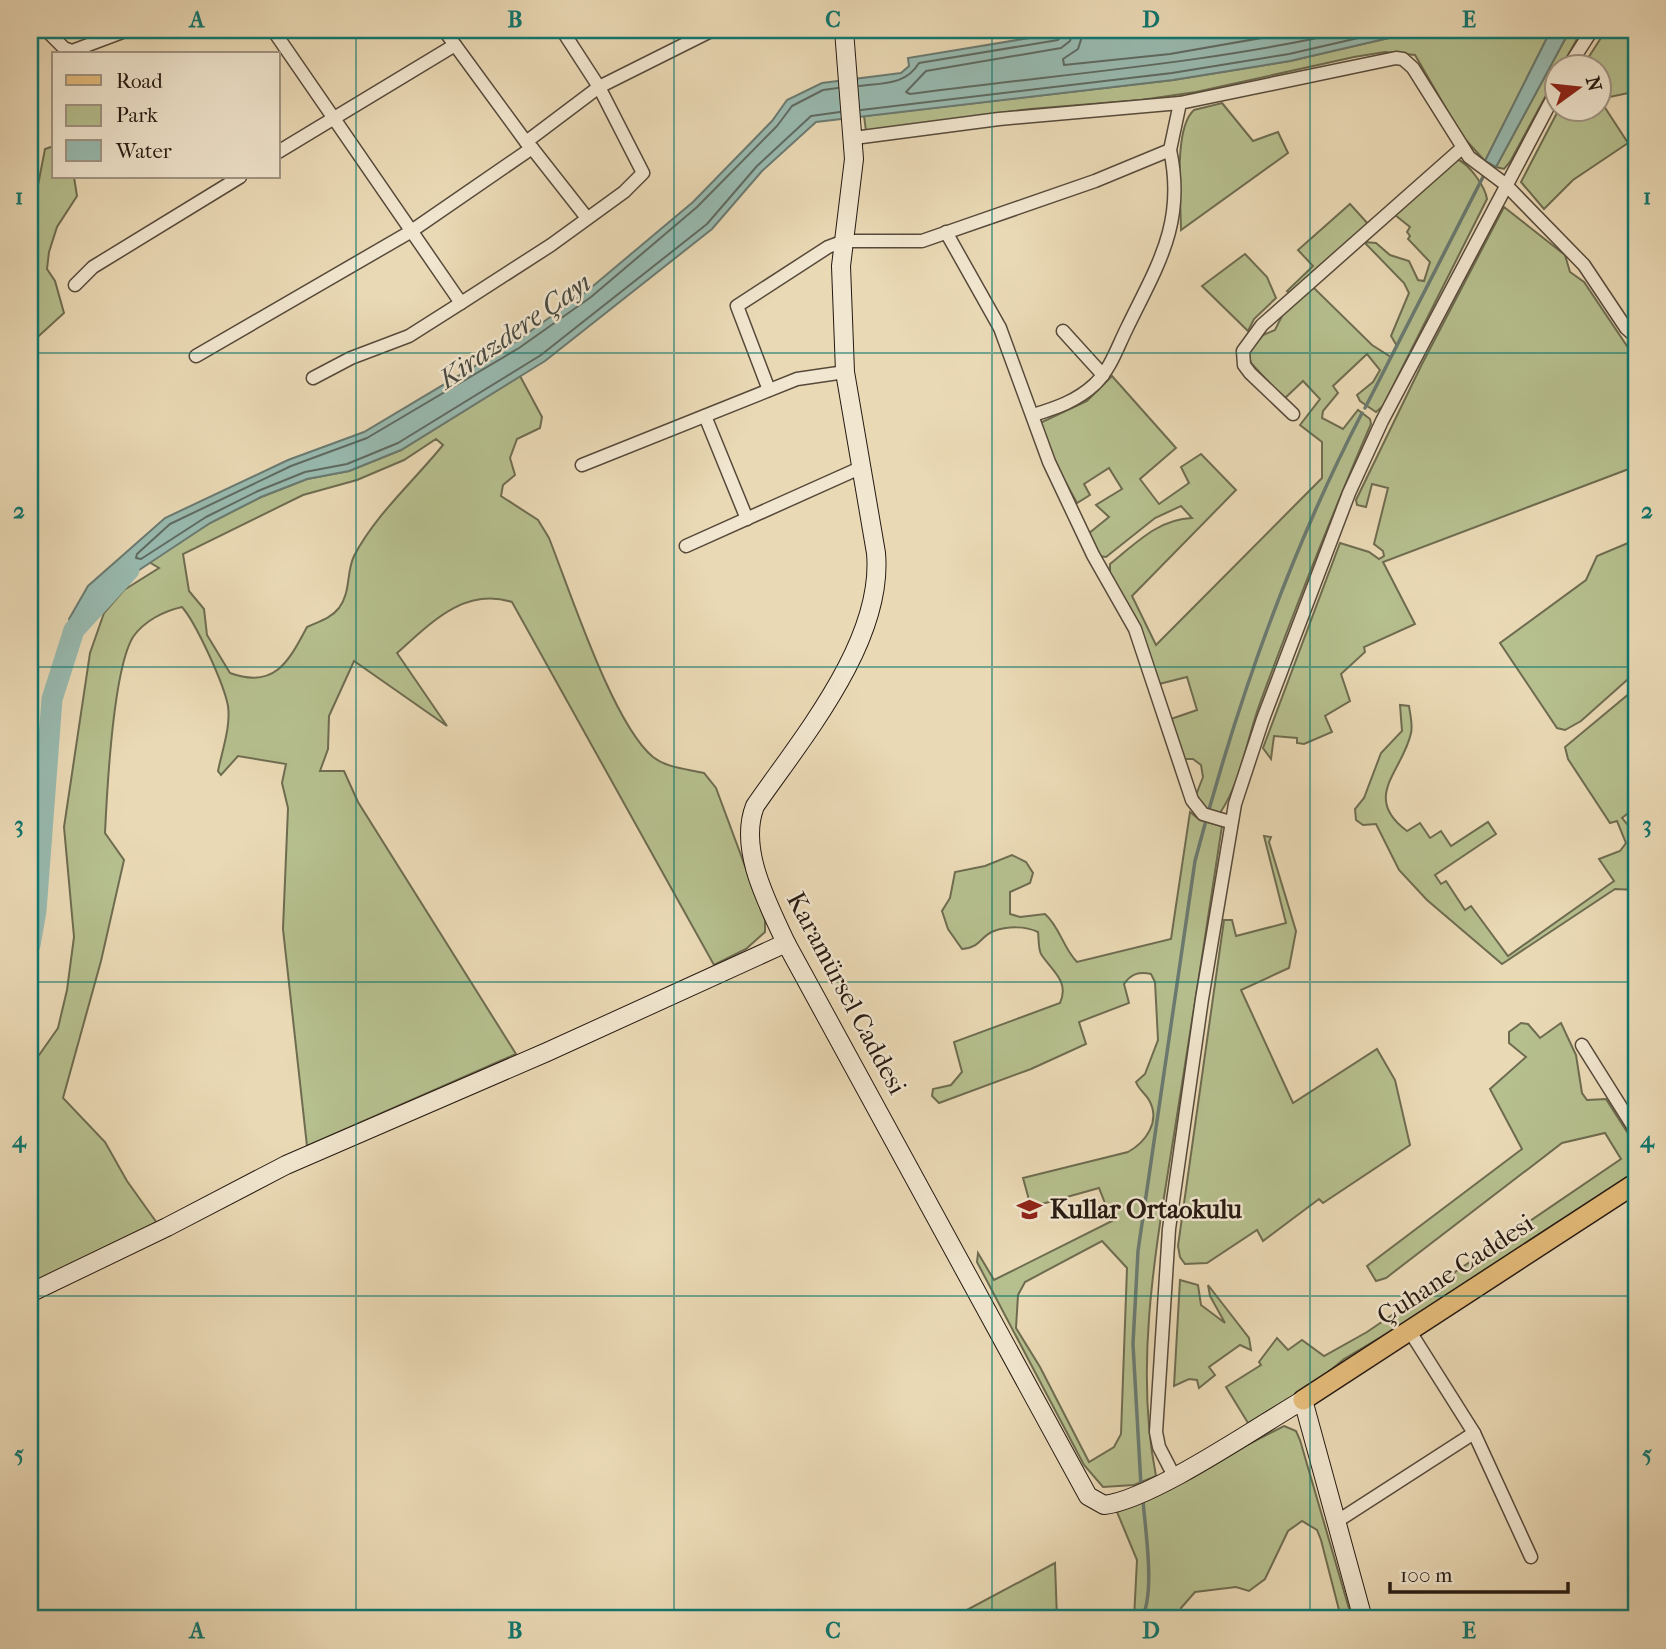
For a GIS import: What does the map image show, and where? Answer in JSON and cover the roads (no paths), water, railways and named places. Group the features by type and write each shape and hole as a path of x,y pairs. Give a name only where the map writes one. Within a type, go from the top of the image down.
{"main road":[{"name":"Karamürsel Caddesi","path":"844,30 854,138 841,292 845,372 877,566 870,606 855,646 824,707 755,806 751,817 752,849 786,943 962,1260 1082,1487 1096,1502 1104,1505 1129,1498 1303,1400"},
{"path":"30,1293 286,1165 547,1052 786,943"},
{"name":"Çuhane Caddesi","path":"1303,1400 1636,1183"},
{"path":"1303,1400 1363,1619"}],"street":[{"path":"46,30 64,48 72,51 128,30"},
{"path":"273,30 461,303"},
{"path":"444,30 587,218"},
{"path":"313,378 351,358 409,336 587,218 624,192 643,173 599,88 562,30"},
{"path":"196,356 410,232 529,145 599,88 713,30"},
{"path":"1578,52 1592,30"},
{"path":"280,151 455,45"},
{"path":"854,138 999,119 1180,103 1403,58 1413,68 1462,148 1478,167 1500,181 1584,265 1626,328 1636,337"},
{"path":"1033,415 1076,398 1103,375 1169,239 1175,179 1170,150 1180,103"},
{"path":"1167,1479 1156,1432 1169,1229 1224,821 1349,493 1500,181 1544,110"},
{"path":"1293,414 1250,373 1244,365 1243,351 1262,325 1462,148"},
{"path":"769,390 737,306 817,253 844,241 914,242 1095,181 1170,150"},
{"path":"75,285 93,267 238,178"},
{"path":"946,232 1000,328 1049,462 1093,555 1135,629 1187,790 1203,814 1224,821"},
{"path":"1063,331 1103,375"},
{"path":"582,465 797,379 845,372"},
{"path":"705,416 747,519"},
{"path":"687,546 860,468"},
{"path":"1582,1045 1636,1130"},
{"path":"1409,1330 1474,1433 1531,1557"},
{"path":"1336,1522 1474,1433"}],"water":[{"path":"1078,30 1423,30 1290,61 1173,80 816,122 762,171 712,229 545,361 401,450 349,471 307,479 261,497 210,523 94,600 74,630 69,619 88,586 165,518 288,460 364,432 515,342 587,291 693,202 772,121 787,100 822,83 901,73 909,66 908,58"},
{"path":"1551,30 1570,30 1558,52 1544,52 1544,78 1496,167 1485,161"}],"waterway":[{"path":"1365,408 1485,173"},
{"path":"1141,1486 1133,1344 1138,1251 1195,861 1228,746 1266,632 1311,521 1362,413"},
{"name":"Kirazdere Çayı","path":"30,945 36,911 52,699 74,630 129,570"},
{"path":"1141,1619 1149,1578 1143,1500"}],"place":[{"name":"Kullar Ortaokulu","path":"1030,1209"}]}
